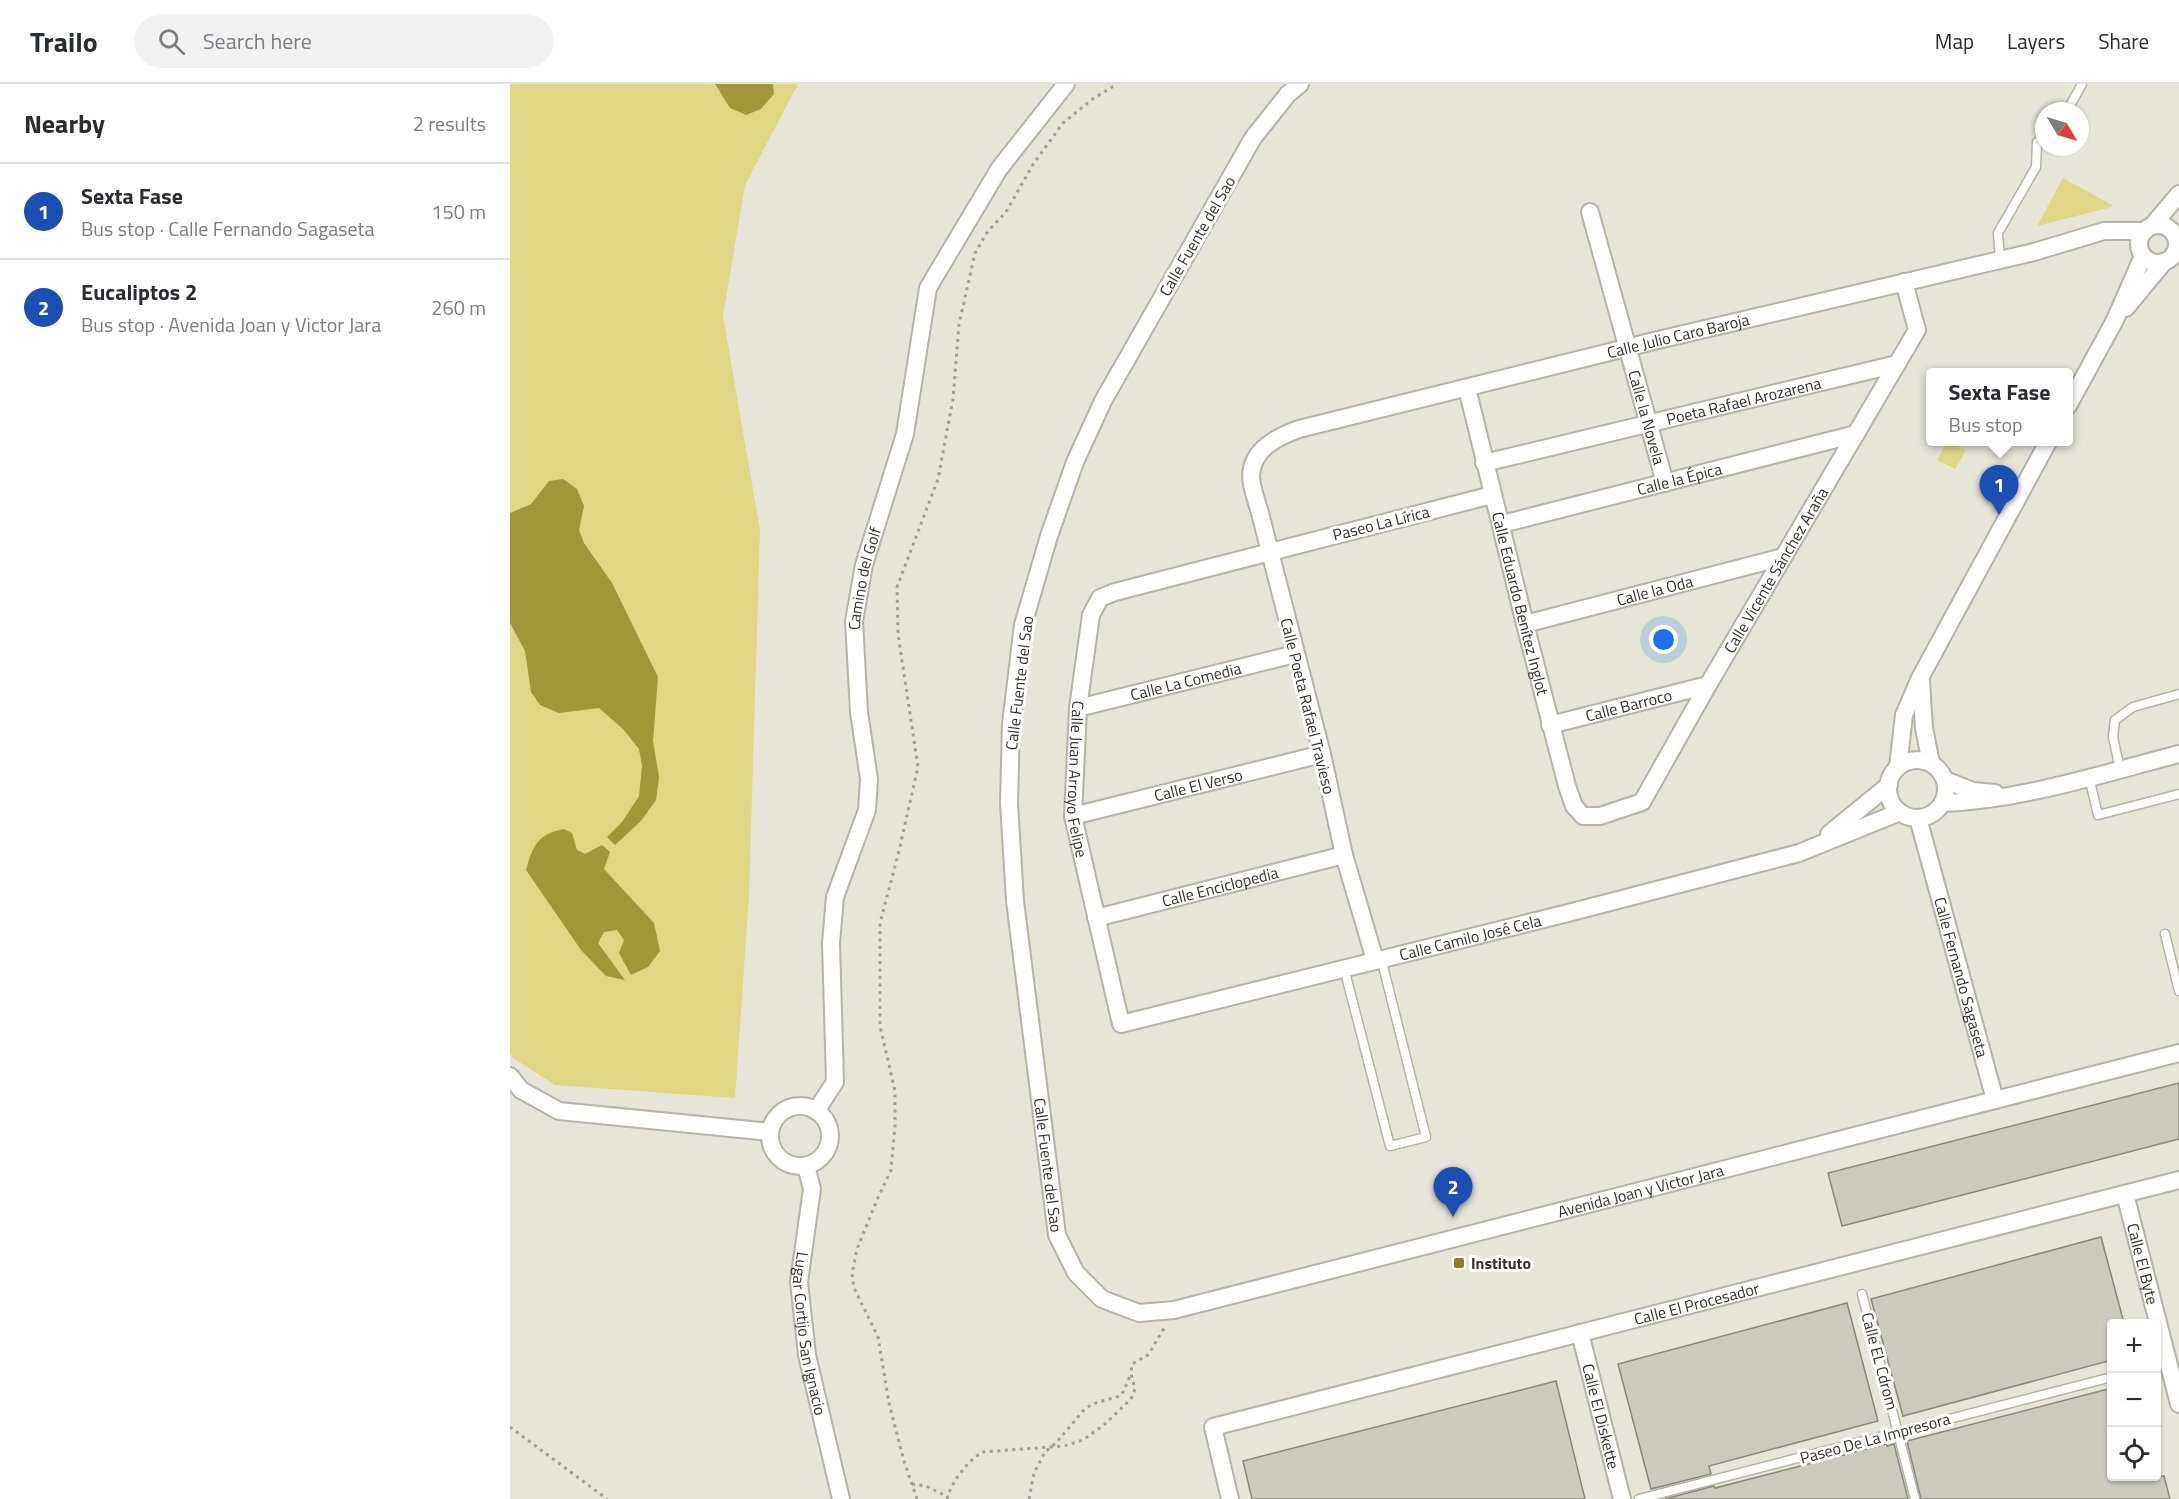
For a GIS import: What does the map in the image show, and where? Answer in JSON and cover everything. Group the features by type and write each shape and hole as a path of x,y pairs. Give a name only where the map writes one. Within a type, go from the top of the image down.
{"street":[{"name":"Camino del Golf","path":"816,1111 835,1082 831,943 835,897 867,810 869,779 859,712 854,621 864,565 905,434 928,288 999,169 1066,84"},
{"name":"Calle Fuente del Sao","path":"1102,1299 1076,1273 1056,1235 1015,901 1009,803 1011,724 1023,625 1049,536 1072,472 1103,401 1253,138 1288,94 1300,84"},
{"path":"2073,397 2114,322 2141,252 2141,236 2179,194"},
{"name":"Calle la Novela","path":"1590,212 1665,483"},
{"path":"2114,322 2164,262 2173,256 2178,238 2171,230 2159,225 2149,229"},
{"name":"Calle Julio Caro Baroja","path":"1258,453 1279,436 1299,429 2034,252 2104,231 2149,229"},
{"path":"2104,231 2141,252 2152,263 2164,262"},
{"name":"Calle Vicente Sánchez Araña","path":"1583,816 1600,816 1642,801 1917,330 1904,282"},
{"name":"Poeta Rafael Arozarena","path":"1484,463 1897,363"},
{"name":"Calle Eduardo Benítez Inglot","path":"1467,388 1550,725 1574,806 1583,816"},
{"name":"Calle la Épica","path":"1502,524 1856,434"},
{"path":"1899,767 1904,715 1920,678 2045,446"},
{"name":"Calle Poeta Rafael Travieso","path":"1258,453 1251,476 1269,552 1322,754 1344,855 1378,959"},
{"name":"Paseo La Lírica","path":"1269,552 1492,495"},
{"name":"Calle Juan Arroyo Felipe","path":"1121,1024 1073,816 1078,708 1091,615 1100,598 1115,592 1269,552"},
{"name":"Calle la Oda","path":"1525,624 1783,557"},
{"name":"Calle La Comedia","path":"1078,708 1295,654"},
{"path":"1920,678 1924,728 1931,763"},
{"name":"Calle Barroco","path":"1550,725 1708,685"},
{"name":"Calle El Verso","path":"1073,816 1322,754"},
{"path":"1940,807 1946,788 1945,780 1931,763 1914,760 1899,767 1892,775 1889,785 1891,800 1900,812 1918,818 1940,807 2019,795 2179,754"},
{"path":"1945,780 1973,791 2019,795"},
{"name":"Calle Camilo José Cela","path":"1816,844 1889,785"},
{"name":"Calle Fernando Sagaseta","path":"1929,853 1940,807"},
{"name":"Calle Camilo José Cela","path":"1121,1024 1799,853 1816,844 1900,812"},
{"name":"Calle Fernando Sagaseta","path":"1918,818 1995,1100"},
{"name":"Calle Enciclopedia","path":"1096,918 1344,855"},
{"name":"Avenida Joan y Victor Jara","path":"1102,1299 1139,1313 1174,1310 2179,1053"},
{"path":"510,1076 521,1090 559,1111 770,1132"},
{"path":"805,1106 816,1111 824,1118 830,1137 823,1155 806,1166 794,1166 784,1162 775,1154 770,1144 773,1121 782,1112 793,1107 805,1106"},
{"name":"Lugar Cortijo San Ignacio","path":"806,1166 812,1189 799,1282 807,1355 841,1499"},
{"name":"Calle El Procesador","path":"1230,1499 1213,1426 2179,1180"},
{"name":"Calle El Byte","path":"2125,1194 2162,1363 2179,1404"},
{"name":"Calle El Diskette","path":"1580,1333 1622,1499"}],"lane":[{"path":"2072,102 2082,84"},
{"path":"2000,260 1998,233 2036,167 2036,156"},
{"path":"2120,769 2113,737 2115,720 2133,707 2179,694"},
{"path":"2089,777 2098,815 2179,794"},
{"path":"2165,934 2179,991"},
{"path":"1344,968 1390,1146 1426,1137 1378,959"},
{"name":"Calle EL Cdrom","path":"1862,1294 1915,1499"},
{"name":"Paseo De La Impresora","path":"1639,1499 2107,1378"}],"path":[{"path":"917,1499 889,1403 878,1337 854,1288 852,1274 857,1249 891,1170 895,1126 895,1091 880,1026 880,923 918,768 898,634 897,587 938,479 952,399 958,324 975,253 988,231 1006,212 1034,164 1063,123 1094,98 1117,84"},
{"path":"1029,1499 1038,1462 1045,1452 1092,1404 1120,1396 1131,1374 1132,1364 1148,1356 1174,1310"},
{"path":"912,1484 920,1484 948,1498 950,1488 958,1476 973,1458 982,1452 1064,1446 1083,1440 1131,1399 1135,1389 1131,1374"},
{"path":"510,1427 607,1499"}],"shaded area":[{"path":"510,84 798,84 745,185 723,316 760,530 749,895 735,1098 555,1085 513,1058 510,1053"},
{"path":"715,84 773,84 774,94 761,109 746,115 730,108"},
{"path":"2063,178 2112,205 2112,207 2037,226"},
{"path":"1945,446 1956,446 1966,450 1955,469 1937,460"},
{"path":"563,479 577,489 584,506 579,530 584,543 612,583 658,677 653,741 659,777 656,800 641,821 615,845 607,837 622,822 639,796 642,766 639,749 623,729 599,708 559,713 540,705 531,692 525,651 510,623 510,513 531,504 549,481"},
{"path":"564,829 572,833 577,850 585,854 602,845 610,852 604,869 654,923 660,951 648,967 631,975 619,953 624,940 617,930 604,932 598,943 625,980 606,976 581,950 526,870 538,842 548,834"}],"building":[{"path":"2179,1083 2179,1139 1842,1226 1828,1173"},
{"path":"2101,1237 2123,1319 2107,1319 2107,1361 1903,1416 1871,1299"},
{"path":"1847,1303 1878,1421 1709,1466 1711,1474 1651,1489 1618,1364"},
{"path":"1556,1381 1585,1499 1252,1499 1243,1461"},
{"path":"2107,1389 2107,1481 2161,1481 2161,1476 2164,1476 2170,1499 1921,1499 1907,1441"},
{"path":"1886,1444 1887,1446 1894,1444 1908,1499 1665,1499 1714,1486 1715,1488"}],"place":[{"name":"Sexta Fase","path":"1999,515"},
{"name":"Eucaliptos 2","path":"1453,1217"},
{"name":"Instituto","path":"1459,1263"}]}
